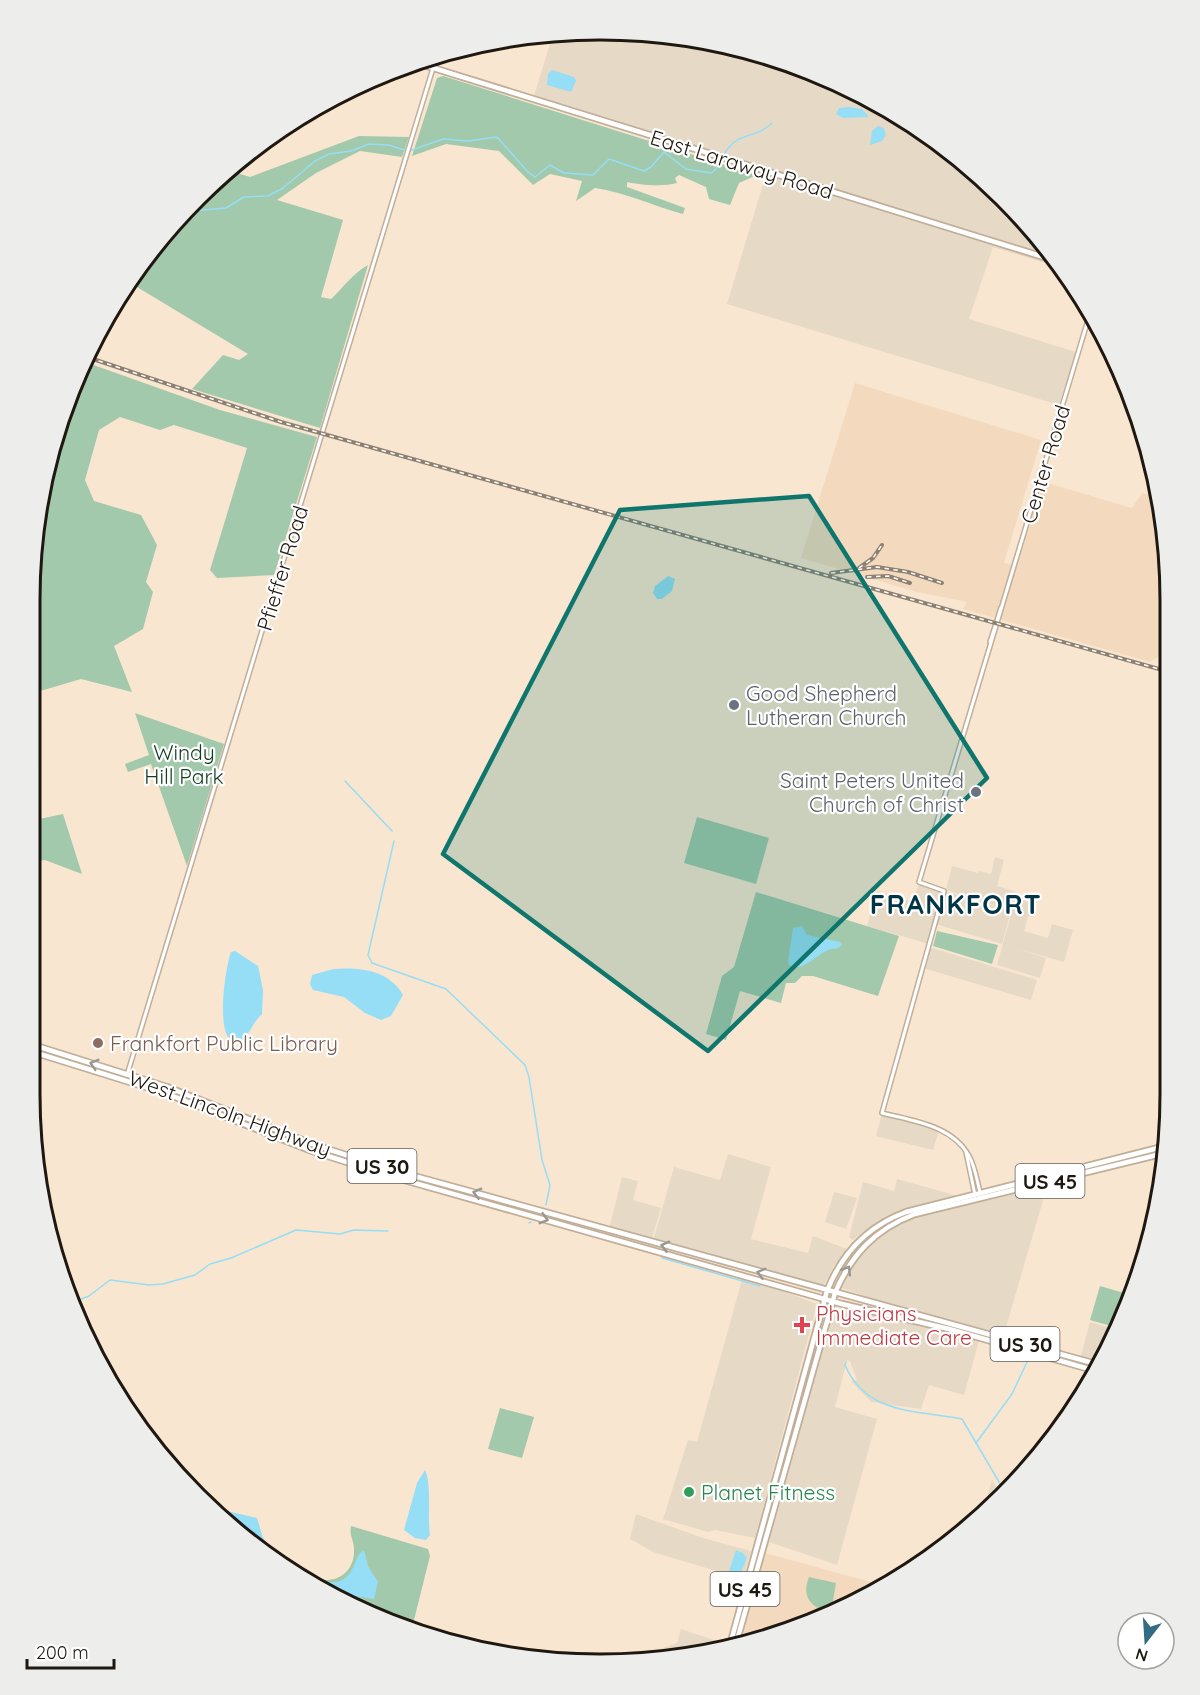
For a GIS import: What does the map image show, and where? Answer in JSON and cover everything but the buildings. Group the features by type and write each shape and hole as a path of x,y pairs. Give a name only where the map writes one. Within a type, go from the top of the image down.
{"main road":[{"name":"East Laraway Road","path":"431,67 1042,257"},
{"name":"West Lincoln Highway","path":"40,1047 127,1074 335,1152 827,1291"},
{"name":"West Lincoln Highway","path":"40,1054 165,1093 333,1158 824,1299"},
{"name":"US 45","path":"738,1637 832,1301 853,1259 872,1237 901,1219 1157,1148"},
{"name":"US 45","path":"732,1638 824,1299 852,1247 870,1231 906,1212 1156,1154"},
{"name":"US 30","path":"827,1291 1091,1363"},
{"name":"US 30","path":"824,1299 949,1329 1088,1369"}],"street":[{"name":"Pfieffer Road","path":"125,1081 434,68"},
{"name":"Center Road","path":"978,1196 966,1150 948,1133 882,1113 945,891 919,882 1087,324"}],"highlighted area":[{"path":"809,496 987,778 708,1051 443,854 620,510"}],"shaded area":[{"path":"600,40 673,45 745,60 814,83 880,115 941,156 969,179 1021,231 1047,264 993,247 969,319 1076,352 1059,405 727,304 767,171 533,99 550,43"},
{"path":"855,383 1041,440 1004,563 1014,565 1041,481 1132,508 1142,493 1150,495 1158,563 1160,656 1150,662 963,609 967,602 917,592 801,558"},
{"path":"995,857 1004,860 997,886 1016,892 1012,909 1016,898 1036,904 1032,917 1028,916 1024,931 1048,938 1052,924 1073,930 1064,962 1011,947 1046,958 1040,978 997,965 1012,911 972,898 973,893 971,898 946,890 952,866 991,874"},
{"path":"919,883 944,891 929,944 867,926 877,891 913,902"},
{"path":"945,891 1011,911 1002,944 936,924"},
{"path":"929,947 1037,980 1031,1000 923,968"},
{"path":"882,1114 939,1130 933,1150 876,1136"},
{"path":"728,1154 771,1167 751,1239 808,1253 813,1236 847,1249 834,1266 824,1285 781,1278 653,1241 674,1167 720,1180"},
{"path":"622,1177 638,1181 633,1200 661,1208 651,1241 609,1229"},
{"path":"897,1179 962,1197 892,1217 867,1229 853,1240 849,1237 863,1182 894,1191"},
{"path":"1048,1183 1004,1334 897,1307 842,1288 853,1265 873,1238 901,1221"},
{"path":"834,1192 857,1198 846,1229 825,1222"},
{"path":"743,1276 817,1304 755,1538 715,1530 708,1532 663,1519 688,1440 697,1442"},
{"path":"848,1309 979,1341 964,1395 929,1385 921,1409 871,1402 851,1381 857,1380 850,1361 847,1360 835,1407 877,1419 837,1565 769,1542 832,1317 847,1313"},
{"path":"1090,1322 1109,1327 1091,1362 1080,1359"},
{"path":"992,1480 998,1489 986,1500"},
{"path":"636,1514 703,1538 751,1551 743,1579 653,1552 630,1539"},
{"path":"765,1553 874,1583 814,1612 743,1636"},
{"path":"681,1629 719,1642 652,1652 677,1643"}],"green space":[{"path":"443,76 757,175 739,183 730,205 709,199 706,187 679,175 675,178 677,183 671,184 652,185 627,182 627,187 685,208 683,214 595,188 576,201 582,181 550,174 533,185 499,151 446,144 412,156 437,78"},
{"path":"359,136 409,137 402,157 360,151 316,173 277,200 343,220 321,297 331,299 368,265 320,428 192,389 223,355 239,360 248,354 137,287 156,259 204,204 238,173 250,177"},
{"path":"93,365 220,410 317,437 274,575 217,578 210,570 247,448 174,425 160,430 120,417 99,430 85,480 94,501 141,515 157,545 146,582 153,592 143,629 114,646 132,692 81,679 40,691 40,600 45,527 51,491 70,420"},
{"name":"Windy Hill Park","path":"135,713 224,744 187,866 151,764 128,772 125,764 149,755"},
{"path":"63,814 82,874 45,860 40,861 40,819"},
{"path":"697,817 769,838 756,884 684,863"},
{"path":"756,892 899,936 878,996 813,976 802,976 795,983 786,983 781,1003 740,991 726,1040 706,1034 722,976 734,967"},
{"path":"937,931 998,945 992,964 933,946"},
{"path":"1100,1286 1123,1293 1109,1326 1090,1320"},
{"path":"500,1408 534,1417 522,1458 488,1449"},
{"path":"351,1526 428,1549 430,1556 413,1622 353,1597 319,1579 338,1578 348,1570 354,1557"},
{"path":"809,1577 836,1583 833,1604 820,1609 813,1605 807,1596"}],"water":[{"path":"552,70 574,77 576,81 571,92 547,85 548,74"},
{"path":"839,108 862,109 869,117 843,118 836,114"},
{"path":"878,126 884,128 886,135 882,141 870,145 872,131"},
{"path":"668,576 675,579 672,591 662,599 657,599 653,593 655,586"},
{"path":"802,926 807,935 840,942 842,945 828,950 803,966 792,968 788,963 793,928"},
{"path":"235,951 258,966 263,990 262,1014 242,1041 230,1039 226,1033 223,1011 226,971 231,952"},
{"path":"334,969 364,970 390,980 403,995 391,1016 381,1020 365,1013 344,997 313,990 310,984 312,975"},
{"path":"425,1470 428,1483 430,1535 426,1540 415,1538 404,1530 417,1483"},
{"path":"223,1508 257,1518 263,1538 270,1546"},
{"path":"364,1550 368,1566 378,1582 374,1599 350,1595 322,1581 341,1581 347,1577"},
{"path":"736,1550 747,1558 740,1575 729,1571"}],"waterway":[{"path":"723,156 734,142 759,132 772,123"},
{"path":"409,151 443,139 468,141 497,137 535,177 550,165 564,173 593,175 609,159 644,171 651,167 664,152 686,169 711,173 720,160"},
{"path":"198,210 226,208 244,197 268,196 283,188 315,161 329,154 351,151 369,144 389,145 407,151"},
{"path":"345,781 392,831"},
{"path":"394,841 368,955 372,963 446,989 525,1065 529,1077 542,1160 550,1185 546,1205"},
{"path":"79,1300 89,1296 110,1280 149,1285 163,1284 195,1275 210,1264 231,1258 296,1230 340,1234 354,1230 388,1231"},
{"path":"662,1258 760,1286"},
{"path":"1032,1341 1033,1337"},
{"path":"976,1443 1012,1394 1028,1360"},
{"path":"846,1362 845,1365 854,1381 879,1402 911,1411 962,1419 1001,1485"}],"railway":[{"path":"95,360 281,422 1160,669"},
{"path":"859,568 873,558 882,545"},
{"path":"831,573 877,567 908,572 942,583"},
{"path":"867,577 888,576 910,583"}],"place":[{"name":"Good Shepherd Lutheran Church","path":"734,705"},
{"name":"Saint Peters United Church of Christ","path":"976,792"},
{"name":"Frankfort Public Library","path":"98,1043"},
{"name":"Physicians Immediate Care","path":"802,1325"},
{"name":"Planet Fitness","path":"689,1492"}],"district":[{"name":"FRANKFORT","path":"956,904"}]}
